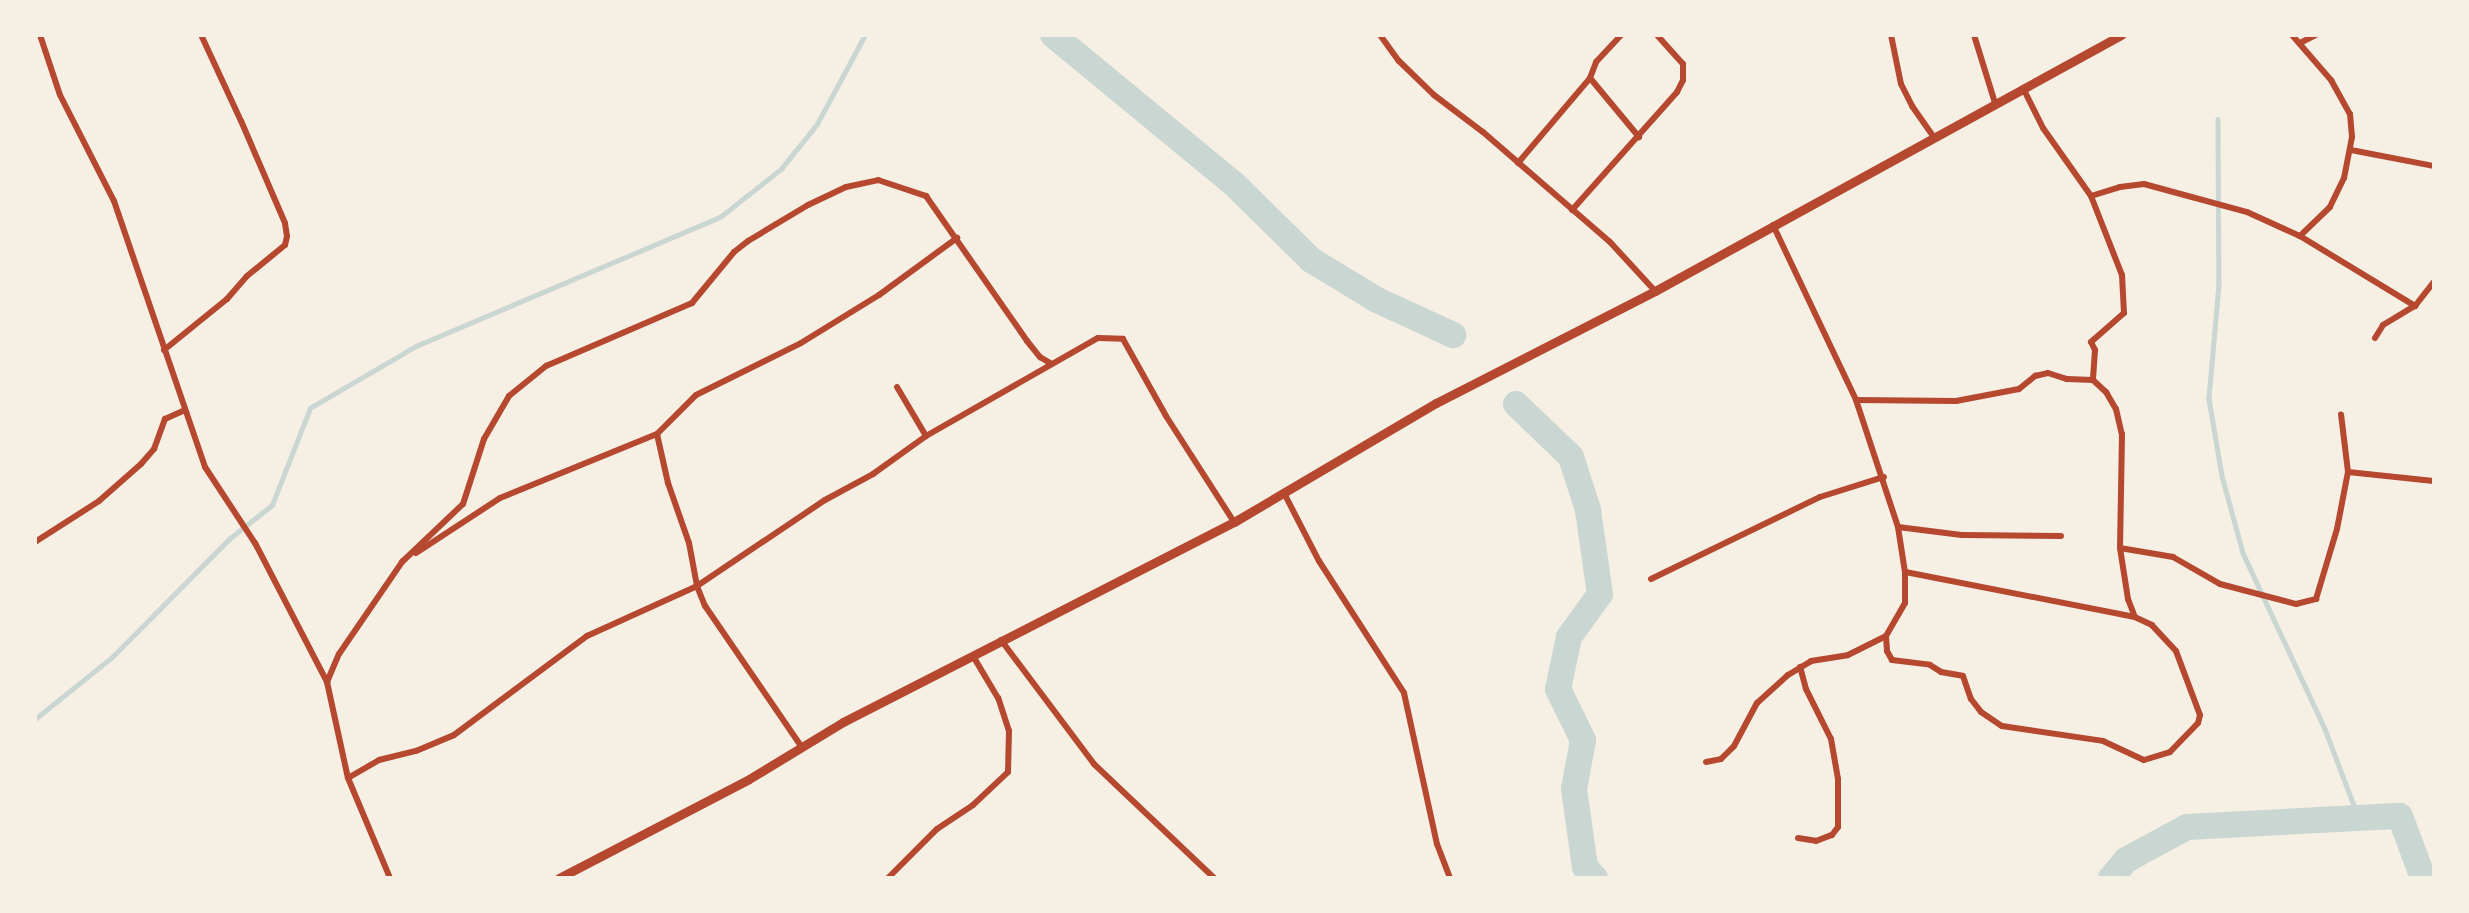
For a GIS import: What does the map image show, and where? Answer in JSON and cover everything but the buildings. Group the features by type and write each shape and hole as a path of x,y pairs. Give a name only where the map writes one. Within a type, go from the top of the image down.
{"main road":[{"path":"559,878 749,779 801,746 1001,640 1234,522 1436,403 1655,291 2121,35"}],"street":[{"path":"40,35 60,95 114,201 205,467 255,543 327,682 348,778 390,878"},
{"path":"164,350 227,299 247,276 285,245 287,236 285,223 201,35"},
{"path":"1380,35 1399,61 1434,95 1610,242 1655,291"},
{"path":"1518,163 1590,78 1596,62 1621,35"},
{"path":"1572,210 1639,137 1677,92 1683,80 1683,64 1657,35"},
{"path":"1891,35 1901,84 1912,106 1933,136"},
{"path":"1974,35 1995,103"},
{"path":"2292,35 2331,80 2350,114 2351,150 2344,178 2330,207 2300,236"},
{"path":"2300,43 2316,35"},
{"path":"1590,78 1639,137"},
{"path":"2023,88 2043,128 2091,196 2122,275 2124,313 2091,342 2095,350 2093,380"},
{"path":"2351,150 2434,166"},
{"path":"327,682 339,654 402,562 463,504 484,439 509,396 546,366 692,303 734,252 808,205 846,187 878,180 926,196 1027,341 1040,357 1050,363"},
{"path":"2091,196 2120,187 2144,184 2247,212 2300,236 2415,306"},
{"path":"1773,225 1856,400 1884,477 1898,527 1905,572 1905,603 1886,636 1887,651 1892,660 1930,665 1941,672 1964,676 1971,699 1982,712 2002,726 2103,741 2144,760 2170,752 2198,723 2200,715 2176,651 2152,625 2135,617 1905,572"},
{"path":"402,562 500,498 656,434 696,395 813,336 879,295 957,238"},
{"path":"2375,338 2383,326 2415,306 2434,282"},
{"path":"348,778 379,760 416,751 454,736 587,636 697,586 825,500 873,474 926,436 1098,338 1123,339 1166,416 1234,522"},
{"path":"1856,400 1956,401 2019,389 2035,376 2048,373 2067,379 2093,380 2106,392 2116,409 2122,434 2120,548 2128,599 2135,617"},
{"path":"897,387 926,436"},
{"path":"35,542 99,501 155,449 165,419 185,410"},
{"path":"2120,548 2173,557 2220,584 2296,604 2316,599 2337,529 2348,472 2342,414"},
{"path":"656,434 668,483 689,543 697,586 705,606 801,746"},
{"path":"2348,472 2434,481"},
{"path":"1651,579 1820,497 1884,477"},
{"path":"1284,493 1320,561 1404,693 1437,844 1450,878"},
{"path":"1898,527 1962,535 2061,536"},
{"path":"1706,762 1721,759 1757,702 1800,667 1811,661 1848,654 1886,636"},
{"path":"1001,640 1094,764 1214,878"},
{"path":"888,878 937,829 972,805 1008,772 1009,731 998,698 973,656"},
{"path":"1798,838 1825,840 1838,827 1838,779 1834,748 1806,689 1800,667"}],"waterway":[{"path":"35,719 111,658 229,539 272,505 310,408 416,346 720,217 781,169 817,124 865,35"},
{"path":"1053,35 1234,184 1311,260 1377,300 1453,335"},
{"path":"2218,119 2219,284 2209,399 2222,476 2243,553 2325,729 2358,816"},
{"path":"1516,404 1571,457 1588,510 1600,594 1569,637 1558,689 1583,740 1574,789 1585,867 1595,878"},
{"path":"2111,878 2126,860 2187,827 2400,816 2423,878"}]}
